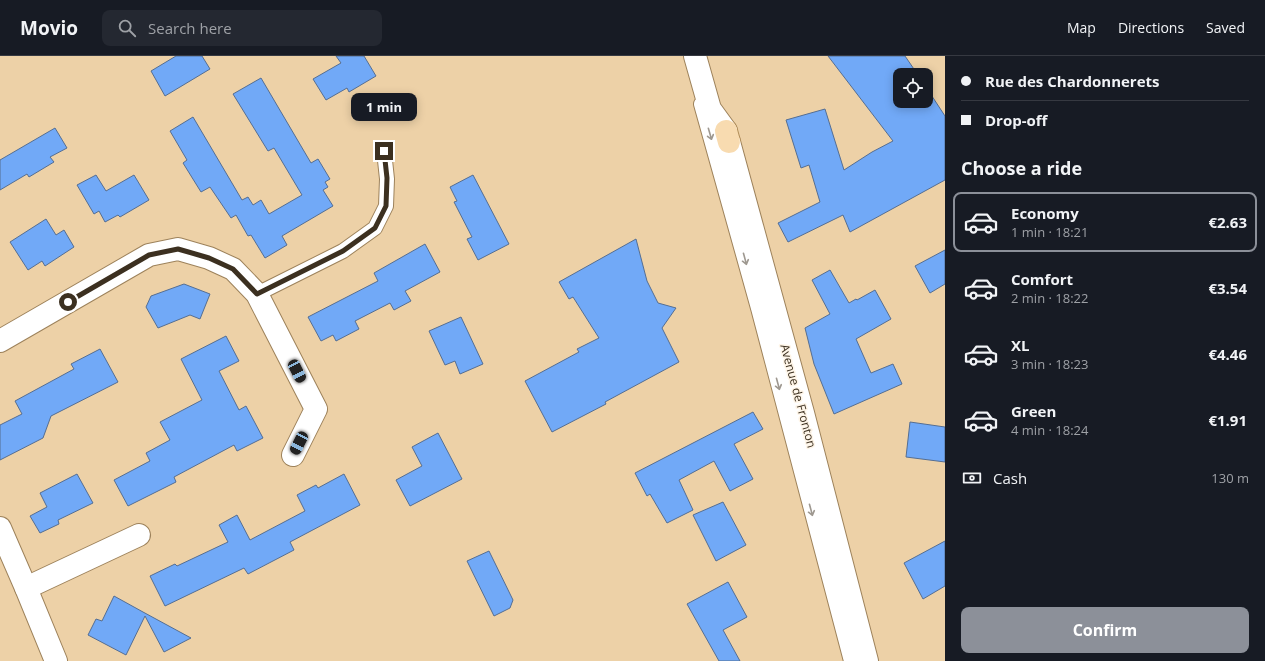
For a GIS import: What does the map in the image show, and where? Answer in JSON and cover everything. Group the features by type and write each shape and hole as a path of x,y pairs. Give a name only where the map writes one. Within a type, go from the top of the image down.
{"street":[{"name":"Avenue de Fronton","path":"695,56 710,109 728,137"},
{"name":"Avenue de Fronton","path":"710,56 724,103 728,137 803,413 867,661"},
{"path":"0,341 149,255 178,249 209,258 233,269 257,294 316,409 293,455"},
{"path":"0,528 56,661"},
{"path":"26,588 139,535"}],"lane":[{"path":"688,56 729,200 851,661"},
{"path":"257,294 343,251 375,228 386,206 387,178 384,151"}],"building":[{"path":"176,56 202,56 210,69 165,96 151,71"},
{"path":"336,56 364,56 376,76 349,92 347,88 326,100 313,79 341,63"},
{"path":"828,56 905,56 913,68 893,68 893,108 933,108 933,98 945,116 945,180 850,232 843,215 788,242 778,223 820,202 809,165 801,168 786,120 825,109 844,170 872,152 893,141"},
{"path":"261,78 311,163 318,159 330,179 325,182 328,187 323,190 333,206 282,236 287,245 265,258 251,235 248,236 236,215 231,218 210,187 201,192 183,163 187,160 170,131 193,117 242,200 248,197 253,205 261,200 269,214 302,195 274,148 268,151 233,94"},
{"path":"55,128 67,148 50,157 54,162 29,177 27,174 0,190 0,160"},
{"path":"96,175 106,191 134,175 149,200 120,217 118,215 105,222 99,211 94,214 77,185"},
{"path":"473,175 509,244 478,260 467,239 472,237 454,202 457,201 450,187"},
{"path":"46,219 56,235 64,230 74,247 45,266 42,261 28,270 10,242"},
{"path":"636,239 647,281 658,303 676,308 662,328 679,362 605,402 606,404 552,432 525,381 579,352 577,349 599,338 573,297 569,299 559,282"},
{"path":"425,244 440,272 405,291 411,301 394,310 390,303 355,321 359,329 336,341 333,335 321,341 308,317 378,281 374,273"},
{"path":"945,250 945,284 930,293 915,266"},
{"path":"830,270 849,303 875,290 891,319 856,339 871,373 893,364 902,384 834,414 814,364 805,328 830,314 812,280"},
{"path":"184,284 210,294 200,319 190,315 158,328 146,307 151,296"},
{"path":"461,317 483,364 460,374 455,361 445,365 429,331"},
{"path":"226,336 239,361 219,371 239,410 246,406 263,438 237,451 234,445 174,477 176,482 128,506 114,480 150,461 146,453 170,440 160,422 202,400 181,359"},
{"path":"100,349 118,382 51,416 43,438 0,460 0,425 22,414 15,401 74,369 71,364"},
{"path":"753,412 763,429 734,444 753,479 730,491 714,461 679,480 693,510 667,523 650,494 647,496 635,473"},
{"path":"910,422 945,427 945,462 906,457"},
{"path":"438,433 462,479 410,506 396,480 422,466 412,447"},
{"path":"77,474 93,503 58,520 59,524 40,533 30,516 47,507 40,493"},
{"path":"344,474 360,505 290,542 294,550 248,574 244,568 165,606 150,576 175,564 177,566 228,542 219,525 237,515 250,540 305,511 297,495 316,485 318,488"},
{"path":"723,502 746,545 716,561 693,515"},
{"path":"945,541 945,586 923,599 904,563"},
{"path":"489,551 513,600 510,608 494,616 467,561"},
{"path":"728,582 747,617 723,630 740,661 719,661 687,604"},
{"path":"114,596 191,638 164,652 145,616 126,655 88,635 96,619 102,621"}],"route":[{"path":"68,302 149,255 178,249 209,258 233,269 257,294 343,251 375,228 386,206 387,178 384,151"}]}
